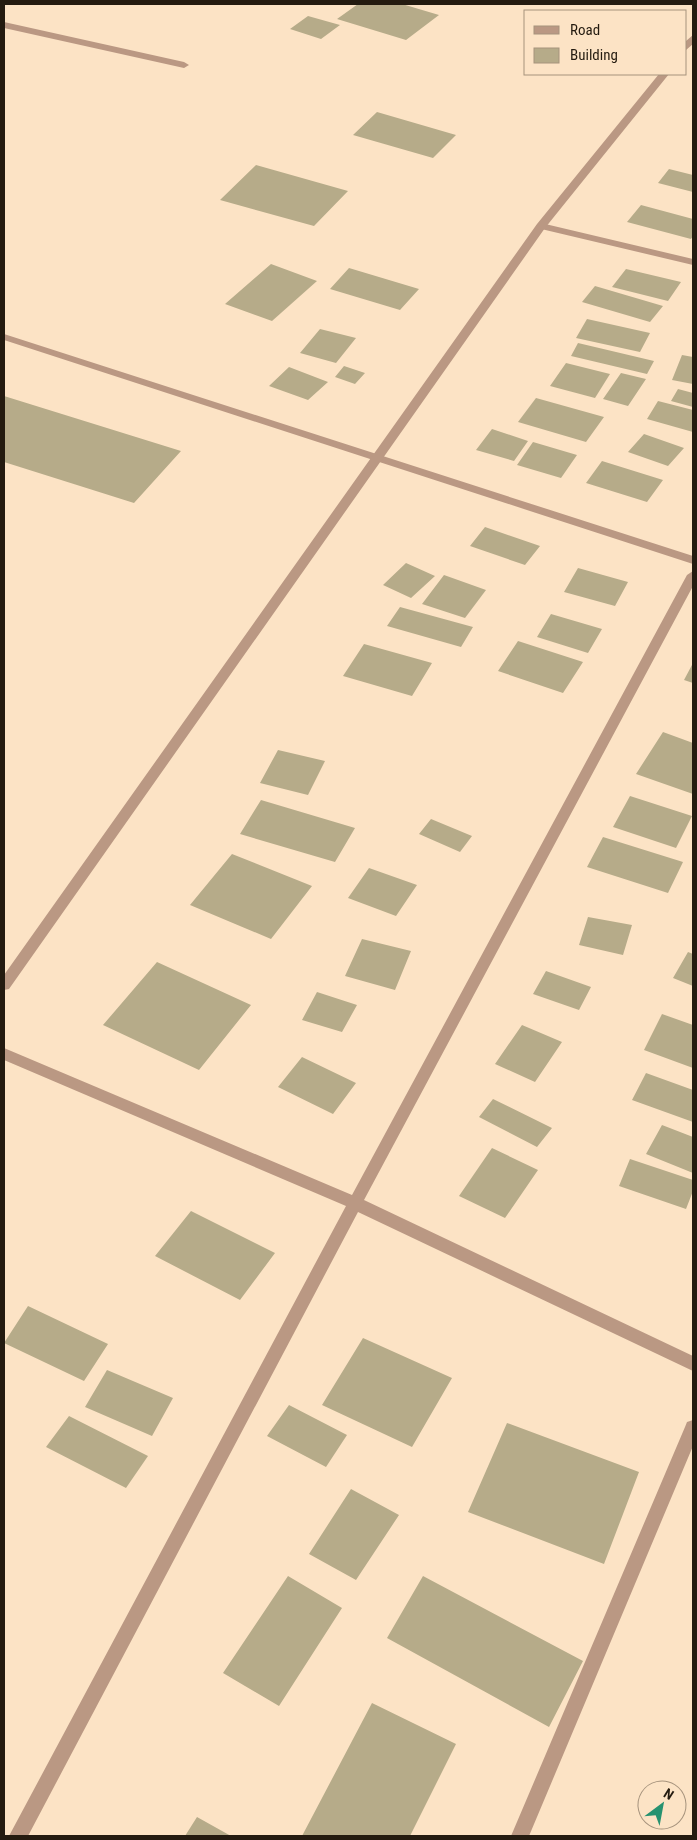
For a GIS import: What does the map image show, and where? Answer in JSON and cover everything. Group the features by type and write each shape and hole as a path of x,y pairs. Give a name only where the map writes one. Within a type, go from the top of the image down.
{"street":[{"path":"4,25 184,64"},
{"path":"4,985 378,459 541,226 663,75"},
{"path":"541,226 693,262"},
{"path":"4,337 693,560"},
{"path":"18,1836 354,1203 693,575"},
{"path":"4,1054 354,1203 693,1364"},
{"path":"520,1836 693,1427"}],"building":[{"path":"358,4 402,4 439,15 406,40 337,19"},
{"path":"308,16 340,25 321,39 290,29"},
{"path":"377,112 456,135 433,158 353,135"},
{"path":"256,165 348,191 314,226 220,200"},
{"path":"669,169 693,175 693,192 658,183"},
{"path":"641,205 693,219 693,236 691,239 627,222"},
{"path":"271,264 317,281 272,321 225,304"},
{"path":"349,268 419,289 400,310 330,289"},
{"path":"626,269 681,282 668,301 612,287"},
{"path":"595,286 663,306 650,322 582,302"},
{"path":"587,319 650,333 640,352 576,338"},
{"path":"320,329 356,338 336,363 300,353"},
{"path":"578,343 654,361 647,374 571,356"},
{"path":"682,355 693,357 693,384 672,380"},
{"path":"566,363 610,374 595,398 550,386"},
{"path":"344,366 365,373 355,384 335,377"},
{"path":"289,367 328,382 308,400 269,386"},
{"path":"621,373 646,379 628,406 603,399"},
{"path":"678,389 693,393 693,407 671,401"},
{"path":"4,396 181,451 134,503 4,462"},
{"path":"536,398 604,417 586,442 518,422"},
{"path":"658,401 693,410 693,432 647,419"},
{"path":"492,429 528,441 514,461 476,450"},
{"path":"644,434 684,448 668,466 628,452"},
{"path":"533,442 577,455 561,478 517,465"},
{"path":"602,461 663,480 647,502 586,483"},
{"path":"485,527 540,546 525,565 470,546"},
{"path":"406,563 435,576 411,598 383,585"},
{"path":"578,568 628,582 615,606 564,592"},
{"path":"444,575 486,590 465,618 422,604"},
{"path":"400,607 473,627 461,647 387,626"},
{"path":"551,614 602,629 588,653 537,637"},
{"path":"518,641 583,662 563,693 498,671"},
{"path":"364,644 432,663 412,696 343,676"},
{"path":"693,663 693,683 684,680"},
{"path":"663,732 693,743 693,794 636,774"},
{"path":"278,750 325,761 308,795 260,783"},
{"path":"630,796 692,816 676,848 613,827"},
{"path":"261,800 355,828 335,862 240,834"},
{"path":"431,819 472,836 460,852 419,834"},
{"path":"603,837 683,862 668,893 587,867"},
{"path":"232,854 312,886 271,939 190,905"},
{"path":"369,868 417,885 396,916 348,898"},
{"path":"588,917 632,925 623,955 579,945"},
{"path":"362,939 411,951 395,990 345,976"},
{"path":"688,952 693,954 693,986 673,978"},
{"path":"157,962 251,1005 199,1070 103,1025"},
{"path":"546,971 591,987 579,1010 533,994"},
{"path":"317,992 357,1005 342,1032 302,1020"},
{"path":"662,1014 693,1025 693,1068 644,1050"},
{"path":"522,1025 562,1042 535,1082 495,1064"},
{"path":"302,1057 356,1083 333,1114 278,1087"},
{"path":"646,1073 693,1090 693,1122 632,1100"},
{"path":"493,1099 552,1128 537,1147 479,1117"},
{"path":"662,1125 693,1137 693,1173 646,1154"},
{"path":"492,1148 538,1170 505,1218 459,1196"},
{"path":"630,1159 693,1180 693,1191 686,1209 619,1186"},
{"path":"191,1211 275,1253 240,1300 155,1256"},
{"path":"28,1306 108,1344 84,1381 4,1343"},
{"path":"363,1338 452,1378 412,1447 322,1405"},
{"path":"107,1370 173,1398 152,1436 85,1407"},
{"path":"289,1405 347,1435 326,1467 267,1436"},
{"path":"69,1416 148,1456 126,1488 46,1447"},
{"path":"507,1423 639,1472 604,1564 468,1512"},
{"path":"351,1489 399,1515 356,1580 309,1554"},
{"path":"288,1576 342,1608 279,1706 223,1673"},
{"path":"423,1576 583,1661 549,1727 387,1638"},
{"path":"372,1703 456,1744 410,1836 302,1836"},
{"path":"197,1817 231,1836 185,1836"}]}
